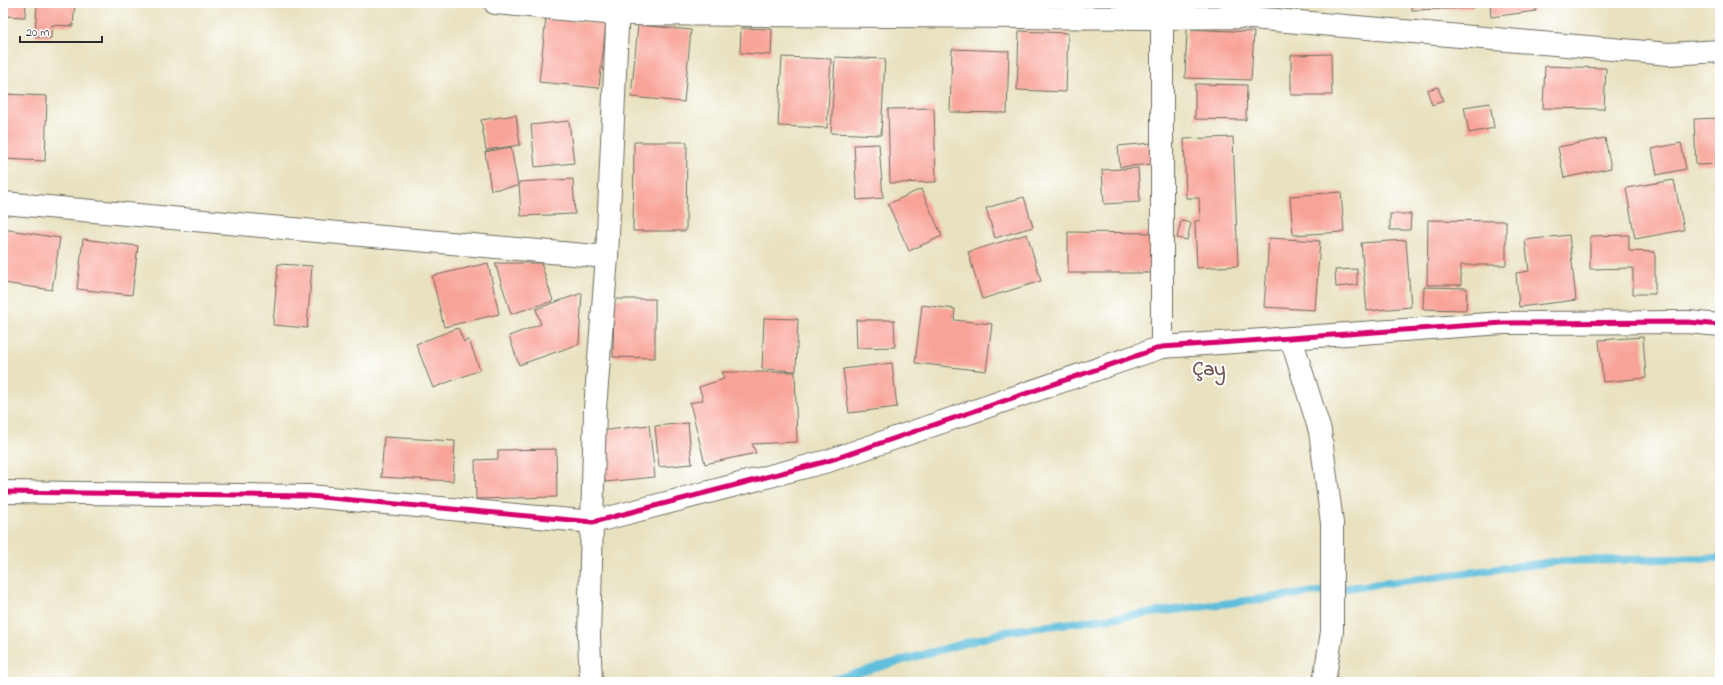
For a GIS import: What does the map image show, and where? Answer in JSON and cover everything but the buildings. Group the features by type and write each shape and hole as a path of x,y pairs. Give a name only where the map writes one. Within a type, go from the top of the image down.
{"street":[{"path":"495,3 617,9 1161,10 1670,54 1720,51"},
{"path":"591,682 589,638 593,522 594,410 607,257 617,9"},
{"path":"1161,10 1162,346"},
{"path":"3,203 607,257"},
{"path":"3,492 309,496 593,522 828,461 1162,346 1503,323 1688,322 1720,325"},
{"path":"1291,338 1320,431 1332,523 1332,632 1324,682"}],"waterway":[{"path":"824,682 1009,631 1561,561 1720,558"}],"cycle path":[{"path":"3,492 309,496 593,522 828,461 1162,347 1503,323 1688,322 1720,325"}],"district":[{"name":"Çay","path":"1209,368"}]}
